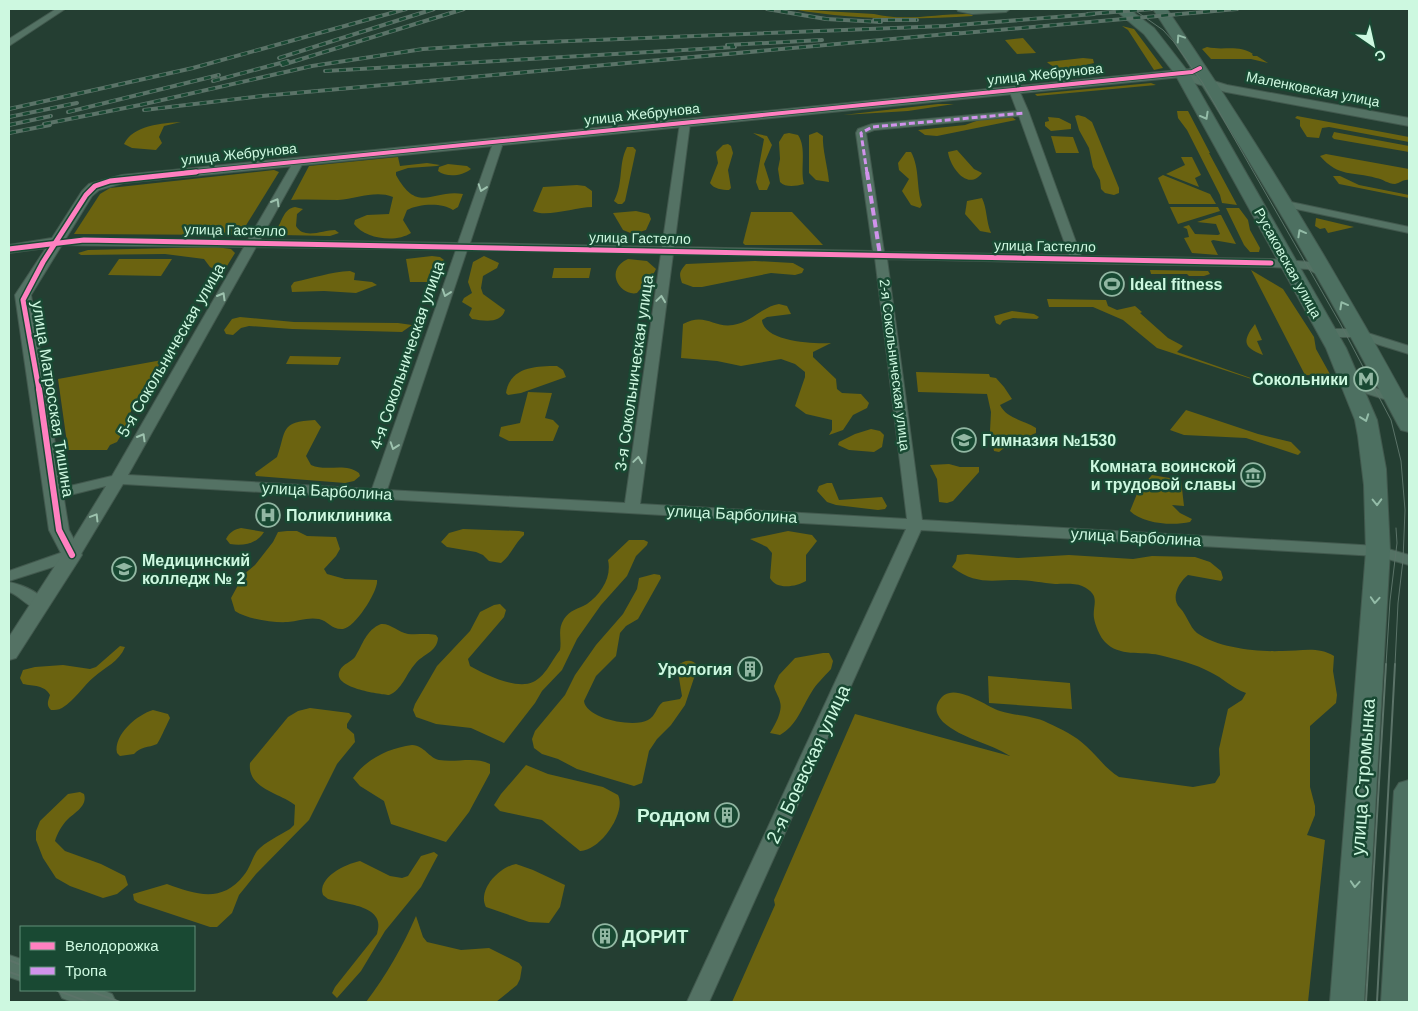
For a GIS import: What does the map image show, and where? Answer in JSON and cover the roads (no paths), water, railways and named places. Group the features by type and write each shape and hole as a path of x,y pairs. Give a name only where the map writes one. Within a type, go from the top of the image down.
{"main road":[{"name":"Русаковская улица","path":"1120,9 1149,31 1182,73 1331,339 1366,420 1374,454 1378,551"},
{"name":"Русаковская улица","path":"1160,9 1212,85 1286,204 1359,334 1402,401 1409,425"},
{"name":"улица Стромынка","path":"1347,1002 1378,551"},
{"path":"1398,1002 1409,791"}],"street":[{"path":"9,43 61,9"},
{"path":"961,9 972,11 1006,9"},
{"name":"улица Жебрунова","path":"105,183 122,179 1192,72 1200,68"},
{"path":"1182,73 1212,85"},
{"path":"1191,89 1195,85 1212,85"},
{"name":"Маленковская улица","path":"1212,85 1409,122"},
{"path":"1014,90 1076,259"},
{"name":"2-я Сокольническая улица","path":"915,525 880,255 861,134 862,131 872,127 1024,113"},
{"name":"3-я Сокольническая улица","path":"632,508 685,123"},
{"name":"4-я Сокольническая улица","path":"378,494 497,146 496,142"},
{"name":"5-я Сокольническая улица","path":"72,555 118,479 299,161"},
{"name":"улица Матросская Тишина","path":"72,555 59,530 43,412 23,300 28,286 87,194 94,187 105,183"},
{"path":"1286,204 1409,230"},
{"name":"улица Гастелло","path":"9,248 56,242 252,243 1076,259 1288,264 1310,266 1326,276"},
{"path":"1331,339 1333,334 1339,332 1359,334 1409,350"},
{"path":"1351,384 1402,401"},
{"name":"улица Барболина","path":"54,494 118,479 1378,551 1409,560"},
{"name":"2-я Боевская улица","path":"698,1002 912,536 915,525"},
{"path":"1378,551 1409,568"},
{"path":"9,576 72,555"},
{"path":"9,653 72,555"},
{"path":"9,586 19,590 40,605"},
{"path":"74,991 103,1002"}],"tram line":[{"path":"1133,9 1163,30 1174,42 1202,82 1341,325 1391,420 1401,461 1405,510 1395,665"},
{"path":"1386,665 1390,601 1397,543 1396,528"},
{"path":"1366,1002 1386,664"},
{"path":"1377,1002 1395,664"},
{"path":"9,960 20,965"},
{"path":"9,972 20,976"},
{"path":"59,991 88,1002"},
{"path":"90,991 120,1002"}],"railway":[{"path":"9,109 193,68 406,9"},
{"path":"279,58 434,9"},
{"path":"282,65 464,9"},
{"path":"767,9 826,19 881,22"},
{"path":"1088,14 1152,9"},
{"path":"952,34 1237,9"},
{"path":"44,124 140,105 312,66 423,49 520,43 945,26 1094,14"},
{"path":"874,20 917,20"},
{"path":"144,110 262,96 959,33"},
{"path":"727,45 822,40"},
{"path":"325,71 735,47"},
{"path":"213,81 288,61"},
{"path":"68,112 219,75"},
{"path":"9,117 77,103"},
{"path":"9,125 51,116"},
{"path":"9,133 50,125"}],"place":[{"name":"Ideal fitness","path":"1112,284"},
{"name":"Сокольники","path":"1366,379"},
{"name":"Гимназия №1530","path":"964,440"},
{"name":"Комната воинской и трудовой славы","path":"1253,475"},
{"name":"Поликлиника","path":"268,515"},
{"name":"Медицинский колледж № 2","path":"124,569"},
{"name":"Урология","path":"750,669"},
{"name":"Роддом","path":"727,815"},
{"name":"ДОРИТ","path":"605,936"}]}
